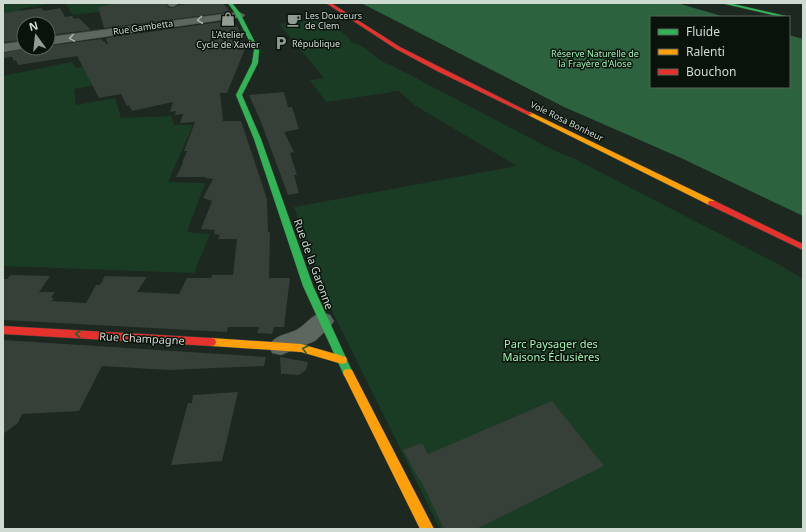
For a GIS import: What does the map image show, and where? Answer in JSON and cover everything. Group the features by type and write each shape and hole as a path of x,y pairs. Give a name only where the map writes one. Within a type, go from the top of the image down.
{"street":[{"name":"Rue de la Garonne","path":"230,3 239,15 244,27 255,44 258,54 256,62 242,85 240,95 252,123 303,273 322,321 427,529"},
{"name":"Voie Rosa Bonheur","path":"328,3 398,48 439,70 803,247"},
{"path":"723,3 782,16"},
{"name":"Rue Gambetta","path":"56,40 239,15"},
{"path":"3,48 16,46"},
{"name":"Rue Champagne","path":"281,346 307,335 322,321"},
{"name":"Rue Champagne","path":"3,330 281,346 301,348 342,360"}],"green space":[{"path":"3,3 54,3 20,9 23,14 3,17"},
{"path":"65,3 119,3 120,9 73,15"},
{"name":"Parc Paysager des Maisons Éclusières","path":"319,19 325,27 334,28 341,31 353,43 364,47 381,61 553,150 575,159 778,264 803,279 803,529 440,529 333,313 294,207 517,166 414,105 399,91 326,102 310,80 324,78 279,24"},
{"path":"129,59 137,76 74,89 76,105 115,98 121,118 171,116 174,125 193,125 168,182 205,183 187,232 210,234 194,273 3,266 3,76 72,62 76,68"}],"shaded area":[{"name":"Réserve Naturelle de la Frayère d'Alose","path":"361,3 677,3 722,16 650,16 650,88 790,88 790,35 803,39 803,216 681,158 564,107"}],"building":[{"path":"119,3 166,3 168,7 173,8 179,5 194,3 223,3 230,12 104,28 98,7"},
{"path":"41,8 44,11 60,8 65,17 72,16 74,19 79,18 91,30 56,34 56,16 16,16 16,41 3,42 3,13"},
{"path":"234,20 241,35 235,42 245,41 247,44 227,93 220,93 223,121 241,121 267,199 268,232 270,232 269,278 290,278 284,327 274,327 272,334 257,333 259,327 228,327 227,332 3,320 3,279 7,279 11,275 50,276 39,292 55,292 51,298 54,298 52,301 86,303 96,285 100,285 105,276 147,277 137,292 179,294 187,278 211,278 212,275 233,275 237,239 218,239 220,235 214,234 215,230 201,229 212,201 203,198 213,179 205,178 206,177 176,177 183,163 187,151 184,151 195,122 180,123 183,114 175,115 176,111 170,112 173,102 132,111 129,105 127,106 121,94 99,98 77,56 18,65 16,60 14,61 12,57 3,58 3,53 16,50 16,56 56,56 56,45 101,39 108,45 106,38"},
{"path":"284,92 288,107 292,107 299,129 284,132 294,152 290,153 297,175 294,175 299,193 288,195 261,122 249,95"},
{"path":"3,340 266,357 264,366 168,370 102,366 79,411 22,414 18,423 3,434"},
{"path":"280,357 308,362 306,370 299,375 281,374"},
{"path":"238,392 222,461 171,465 188,403 192,403 193,395"},
{"path":"552,401 604,466 476,529 444,529 421,481 403,450 422,443 428,454"}],"traffic: fast":[{"path":"230,3 238,13 245,30 253,41 257,56 239,95 249,117 273,183 308,286 324,324 348,373"},
{"path":"723,3 783,16"}],"traffic: slow":[{"path":"530,114 712,203"},
{"path":"211,342 301,348 342,360"},
{"path":"348,373 427,529"}],"traffic: jam":[{"path":"328,3 398,48 439,70 530,114"},
{"path":"712,203 803,247"},
{"path":"3,330 211,342"}],"place":[{"name":"L'Atelier Cycle de Xavier","path":"228,19"},
{"name":"Les Douceurs de Clem","path":"294,20"},
{"name":"République","path":"281,43"}]}
